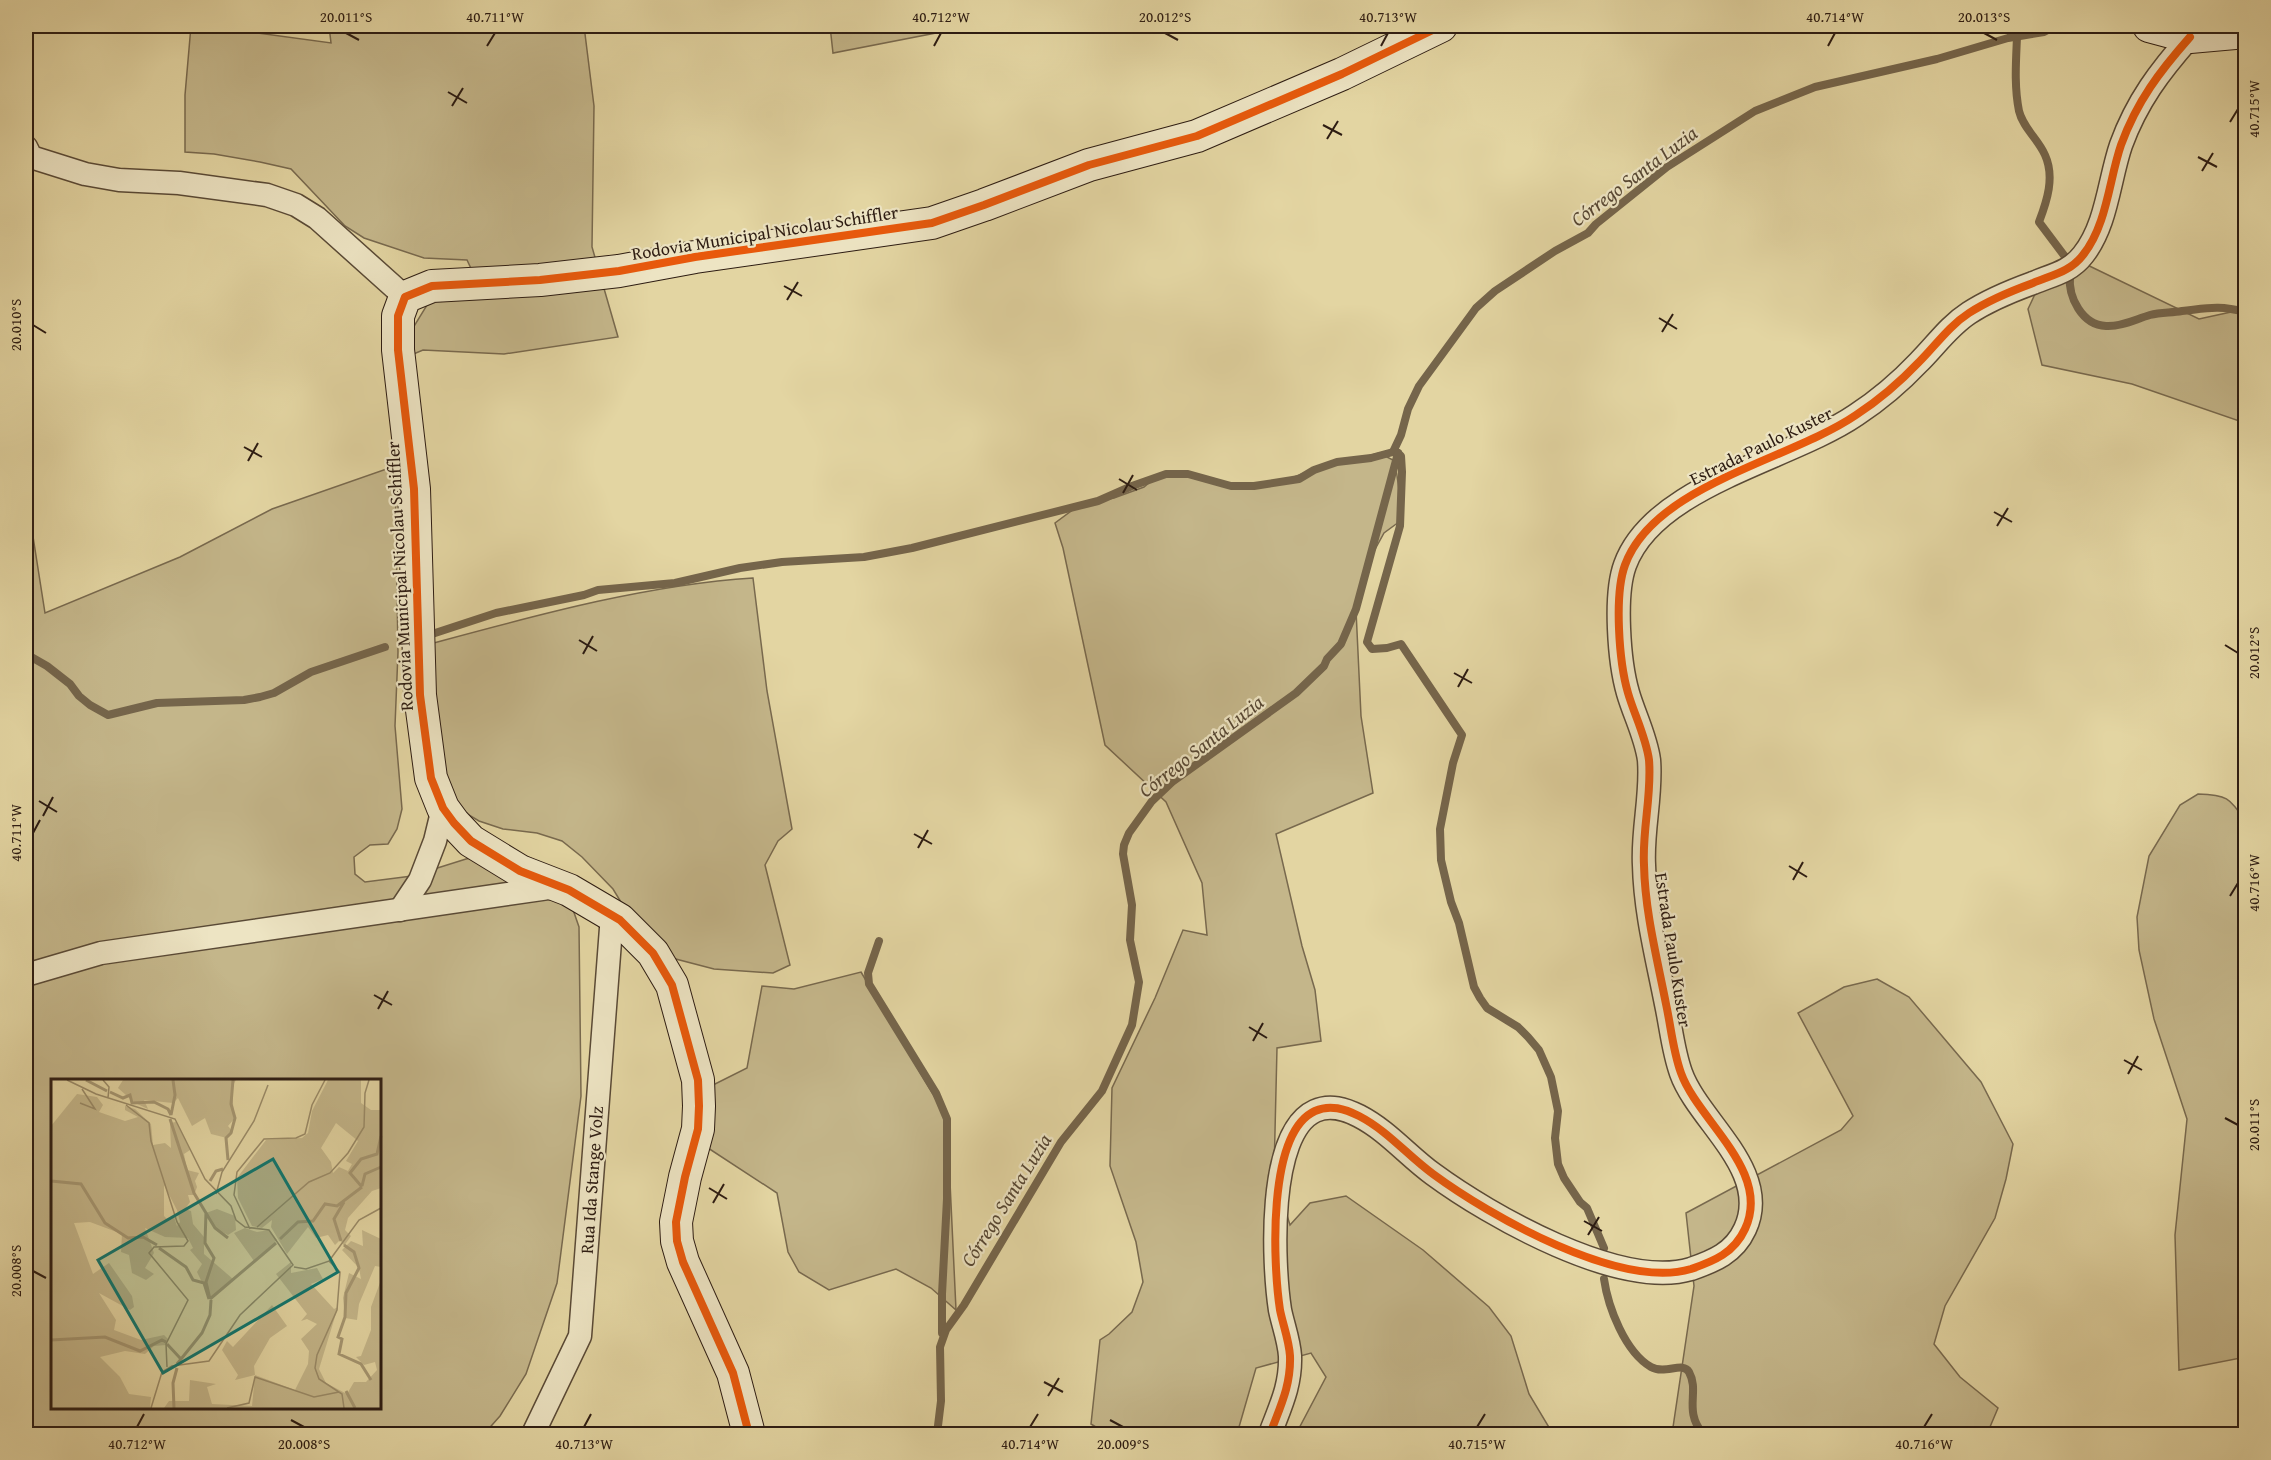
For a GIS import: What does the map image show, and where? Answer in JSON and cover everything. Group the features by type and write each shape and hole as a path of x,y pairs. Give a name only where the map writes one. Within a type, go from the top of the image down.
{"street":[{"name":"Rodovia Municipal Nicolau Schiffler","path":"749,1434 733,1373 683,1262 677,1241 676,1222 698,1129 698,1080 672,985 663,968 635,933 612,915 569,890 520,871 471,841 443,808 431,778 420,695 414,489 398,350 398,316 405,297 432,286 540,280 619,271 695,257 932,222 984,206 1089,165 1197,136 1342,74 1441,26"},
{"path":"2149,26 2190,37 2246,32"},
{"name":"Estrada Paulo Kuster","path":"1270,1434 1288,1389 1290,1351 1281,1313 1275,1256 1281,1166 1288,1142 1300,1122 1317,1109 1335,1106 1357,1114 1387,1134 1430,1172 1478,1204 1579,1256 1649,1273 1676,1273 1721,1258 1736,1243 1748,1224 1750,1194 1739,1163 1682,1078 1651,934 1643,864 1649,786 1648,754 1625,682 1620,642 1619,594 1623,569 1632,549 1648,530 1678,504 1703,487 1814,440 1850,419 1881,398 1963,316 1992,300 2040,279 2060,274 2073,265 2086,252 2099,224 2122,141 2145,93 2190,37"},
{"path":"27,155 85,174 119,180 179,183 267,195 296,205 317,218 405,297"},
{"path":"400,910 420,880 435,841 443,808"},
{"path":"26,975 101,953 558,886"},
{"name":"Rua Ida Stange Volz","path":"533,1434 580,1336 612,915"}],"shaded area":[{"path":"191,26 206,26 331,43 329,26 584,26 594,106 592,247 618,337 504,354 423,350 404,358 408,336 427,305 475,277 467,260 424,258 364,238 345,226 291,169 214,154 185,152 185,95"},
{"path":"830,26 972,26 833,53"},
{"path":"2077,260 2199,319 2245,309 2245,423 2132,384 2042,365 2028,309 2043,277"},
{"path":"1379,453 1395,461 1403,519 1384,533 1367,564 1356,610 1361,716 1373,793 1276,834 1302,946 1315,990 1321,1041 1277,1048 1274,1173 1290,1225 1310,1203 1346,1196 1423,1250 1489,1307 1511,1336 1529,1394 1553,1434 1296,1434 1326,1377 1311,1353 1256,1368 1237,1434 1107,1434 1091,1424 1100,1340 1132,1312 1143,1282 1136,1242 1110,1166 1112,1088 1155,998 1183,930 1207,935 1202,883 1166,802 1105,745 1063,548 1055,523 1082,503 1114,498 1144,487 1158,475 1186,476 1234,488 1275,484 1310,471"},
{"path":"395,466 398,652 395,726 402,809 397,829 388,844 370,845 354,857 355,874 365,882 412,876 466,859 498,853 526,856 547,866 562,878 579,927 581,1096 557,1283 526,1374 500,1416 484,1434 26,1434 26,492 45,613 180,557 272,509"},
{"path":"753,578 767,691 792,829 778,841 765,865 790,965 773,973 714,969 672,958 627,912 613,889 582,857 562,841 537,833 503,829 479,821 452,805 415,648 540,615 625,596 668,588"},
{"path":"2198,794 2215,795 2226,799 2231,802 2245,821 2246,1357 2179,1370 2175,1235 2187,1119 2154,1019 2139,950 2137,917 2149,856 2180,805"},
{"path":"861,972 947,1118 956,1310 931,1288 896,1269 829,1290 799,1272 788,1252 777,1193 708,1148 709,1087 747,1068 762,986 794,989"},
{"path":"1877,979 1909,997 1981,1082 2013,1144 1995,1218 1945,1306 1934,1344 1960,1377 1998,1408 1987,1434 1672,1434 1694,1286 1686,1213 1841,1130 1853,1116 1798,1013 1844,987"}],"waterway":[{"name":"Córrego Santa Luzia","path":"1393,452 1401,435 1408,409 1419,386 1476,308 1495,291 1555,251 1588,233 1667,167 1755,111 1815,87 1937,59 2008,38 2044,32 2055,26"},
{"path":"2017,37 2016,83 2019,111 2048,163 2050,180 2039,222 2066,258"},
{"path":"2070,276 2071,293 2078,308 2090,321 2106,326 2154,314 2207,308 2228,308 2246,312"},
{"path":"1398,453 1401,456 1402,472 1400,526 1367,642 1372,649 1401,644 1462,735 1453,763 1440,829 1441,860 1474,987 1487,1008 1518,1027 1539,1050 1551,1077 1558,1111 1555,1138 1558,1164 1564,1178 1580,1202 1587,1208 1604,1248"},
{"path":"429,635 496,613 598,590 675,583 740,568 782,562 864,557 912,548 1098,501 1166,474 1188,474 1231,486 1254,486 1299,479 1314,470 1337,462 1398,453"},
{"name":"Córrego Santa Luzia","path":"937,1434 941,1401 940,1347 946,1330 964,1305 1061,1142 1102,1091 1132,1025 1139,982 1130,940 1132,905 1123,854 1129,833 1152,801 1172,782 1296,693 1324,666 1327,659 1341,644 1356,609 1398,453"},
{"path":"26,654 47,666 70,684 90,705 108,715 157,703 244,700 260,697 274,693 311,672 385,647"},
{"path":"879,941 868,973 869,984 936,1093 947,1119 947,1199 942,1333"},
{"path":"1604,1279 1609,1302 1619,1328 1633,1351 1656,1369 1682,1368 1689,1372 1693,1387 1694,1417 1703,1434"}],"cycle path":[{"path":"749,1434 733,1373 683,1262 677,1241 676,1222 698,1129 699,1106 698,1080 672,985 653,953 620,920 569,890 520,871 471,841 443,808 431,778 420,695 414,489 398,350 398,316 405,297 432,286 540,280 619,271 695,257 932,223 1089,165 1197,136 1342,74 1441,26"},
{"path":"1270,1434 1284,1396 1290,1367 1288,1344 1280,1310 1276,1263 1275,1233 1281,1172 1288,1145 1299,1124 1315,1111 1337,1108 1359,1116 1389,1136 1433,1174 1487,1210 1557,1245 1593,1259 1629,1269 1662,1273 1691,1269 1722,1255 1740,1237 1745,1229 1751,1208 1749,1187 1730,1147 1690,1091 1681,1073 1652,935 1645,883 1644,852 1649,760 1643,734 1628,693 1620,647 1620,593 1625,565 1641,537 1664,514 1693,494 1828,431 1856,415 1897,384 1949,330 1969,313 2000,296 2060,272 2078,261 2097,230 2121,145 2134,114 2159,75 2190,37"}]}
